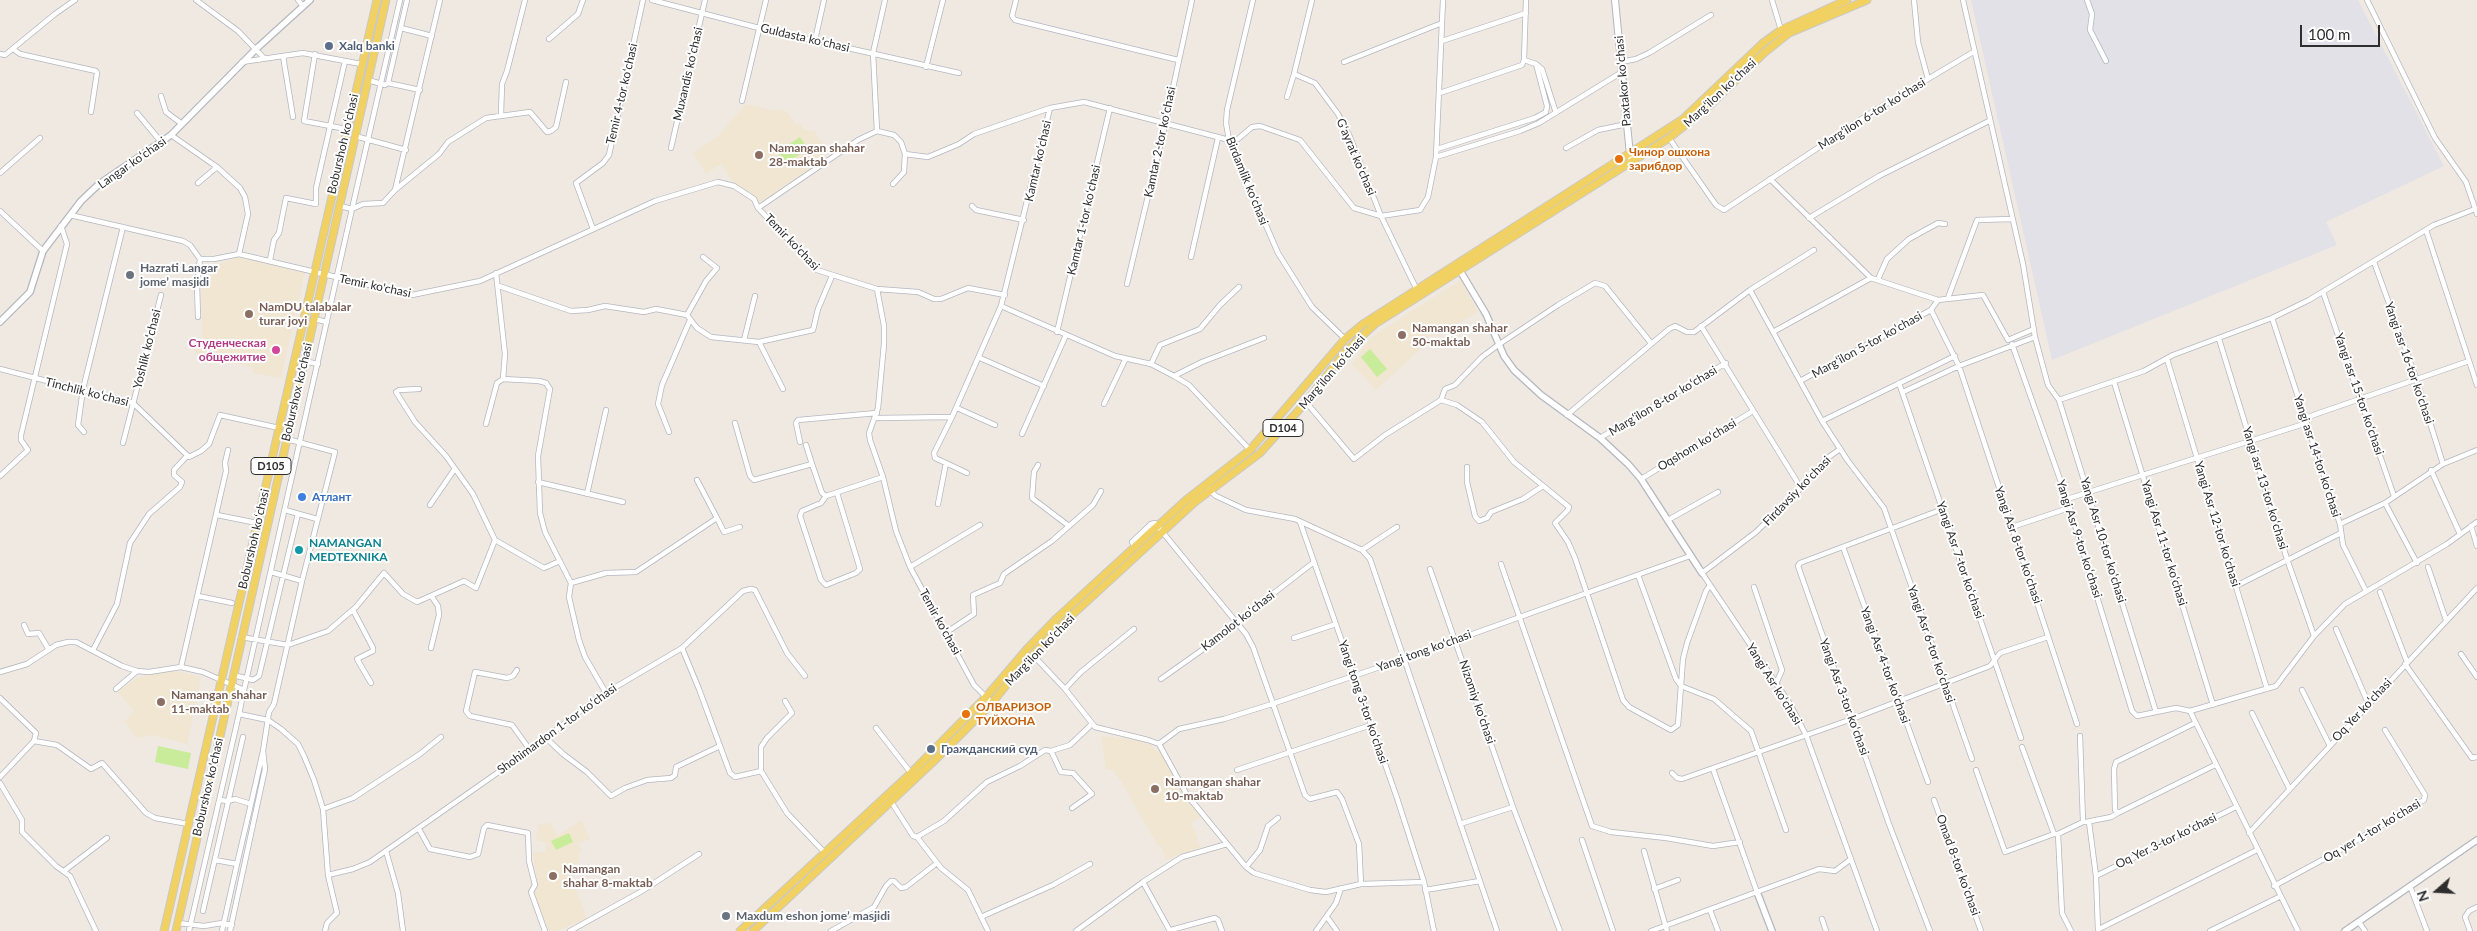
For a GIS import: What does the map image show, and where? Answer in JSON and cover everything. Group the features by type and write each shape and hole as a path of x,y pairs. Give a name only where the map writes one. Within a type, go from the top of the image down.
{"main road":[{"name":"Boburshoh koʻchasi","path":"164,931 377,0"},
{"name":"Boburshox ko'chasi","path":"176,931 386,0"},
{"name":"Paxtakor koʻchasi","path":"1615,0 1631,158"},
{"name":"Margʻilon koʻchasi","path":"753,931 762,928 892,803 1059,628 1209,490 1260,453 1306,402 1346,351 1375,324 1631,158 1683,119 1764,43 1781,30 1847,0"},
{"name":"Margʻilon koʻchasi","path":"740,931 989,700 1042,633 1202,486 1250,450 1345,339 1363,324 1416,288 1631,158 1669,138 1708,107 1778,41 1789,33 1866,0"}],"street":[{"path":"0,54 5,55 54,14 75,0"},
{"path":"196,0 238,31 264,58"},
{"name":"Langar koʻchasi","path":"0,322 30,292 43,250 68,214 99,184 171,136 300,3 310,0"},
{"path":"189,931 240,714 336,278 400,0"},
{"path":"388,83 407,0"},
{"path":"395,190 440,0"},
{"path":"501,115 502,84 525,0"},
{"path":"549,39 578,14 583,0"},
{"name":"Temir 4-tor koʻchasi","path":"592,229 576,183 607,159 643,0"},
{"name":"Guldasta koʻchasi","path":"652,0 759,28 959,73"},
{"name":"Muxandis koʻchasi","path":"671,148 705,0"},
{"path":"742,101 766,0"},
{"path":"815,40 824,0"},
{"path":"877,131 873,53 885,0"},
{"path":"926,67 943,0"},
{"path":"1016,0 1012,16 1015,20 1178,60"},
{"name":"Kamtar 2-tor koʻchasi","path":"1127,284 1165,125 1191,0"},
{"name":"Birdamlik koʻchasi","path":"1253,0 1227,110 1226,123 1229,140 1278,253 1312,307 1345,339"},
{"path":"1287,97 1312,0"},
{"path":"1229,140 1242,137 1256,125 1296,138 1304,144 1354,208 1381,216 1420,210 1428,197 1437,149 1444,0"},
{"path":"1440,93 1516,68 1524,60 1526,0"},
{"path":"1772,0 1781,30"},
{"path":"1914,0 1918,42 1928,79"},
{"name":"Yangi Asr 10-tor koʻchasi","path":"1963,0 2012,219 2035,337 2048,385 2059,400 2156,712"},
{"path":"2087,0 2092,14 2090,30 2106,61"},
{"path":"2367,0 2435,138 2466,182 2477,214"},
{"path":"1442,40 1526,13"},
{"path":"1621,62 1636,59 1649,53 1711,15"},
{"path":"1344,62 1442,23"},
{"path":"401,28 432,36"},
{"path":"13,49 20,54 96,71 91,112"},
{"name":"Margʻilon 6-tor koʻchasi","path":"1669,138 1705,190 1722,210 1869,114 1975,51"},
{"path":"242,62 264,58 315,54 361,64"},
{"path":"315,54 304,121 346,129"},
{"path":"283,56 293,118"},
{"path":"1524,60 1536,64 1542,69 1556,113"},
{"path":"270,260 274,240 279,233 286,198 316,204 316,188 345,61"},
{"path":"1437,149 1542,115 1548,106 1536,64"},
{"path":"1436,157 1520,131 1556,113 1622,72"},
{"name":"Gʻayrat koʻchasi","path":"1294,74 1315,83 1338,114 1350,137 1381,216 1416,288"},
{"path":"368,80 420,90"},
{"path":"340,206 352,209 363,204 380,205 395,190 439,154 448,142 486,118 530,112 547,132 551,132 556,127 566,82"},
{"path":"161,96 166,112 182,124"},
{"name":"Kamtar koʻchasi","path":"946,463 935,458 934,453 980,358 1005,295 1050,108 1072,102 1084,102 1165,125 1229,140"},
{"path":"906,154 933,156 959,144 974,134 1050,108"},
{"name":"Kamtar 1-tor koʻchasi","path":"1057,332 1110,108"},
{"path":"136,113 162,143"},
{"path":"1809,218 1879,176 1989,121"},
{"path":"1566,148 1593,132 1627,124"},
{"path":"758,208 858,140 877,131 894,135 901,142 906,154 904,172 894,184"},
{"path":"171,136 217,167 240,188 247,203 248,214 239,254 214,259 200,259"},
{"path":"355,136 406,150"},
{"path":"0,173 40,138"},
{"path":"1191,257 1218,138"},
{"path":"198,183 217,167"},
{"path":"1770,179 1870,278 1773,332"},
{"name":"Temir ko'chasi","path":"239,254 315,270 336,278 412,295 469,285 648,204 718,182 734,186 743,191 754,199 758,208 817,270 877,289 884,326 884,344 876,416 868,433 883,477 896,531 910,567 974,685 989,700"},
{"path":"972,206 976,210 1024,220"},
{"path":"2059,400 2159,365 2167,359 2272,318 2323,292 2426,230 2475,209"},
{"path":"0,212 43,250"},
{"path":"68,214 190,244 200,259 198,317"},
{"path":"1948,298 1977,220 2012,219"},
{"path":"1878,279 1887,260 1910,239 1938,222 1945,224"},
{"path":"0,476 28,450 21,440 21,435 67,244 60,226"},
{"path":"84,432 78,425 83,389 123,227"},
{"path":"2426,230 2477,385"},
{"path":"1567,415 1651,343 1675,326 1690,333 1750,290 1814,250"},
{"path":"669,432 658,404 662,385 688,317 706,281 717,268 703,257"},
{"name":"Yangi asr 16-tor koʻchasi","path":"2374,262 2416,378 2442,464"},
{"path":"1459,269 1486,314 1498,345 1514,370 1567,415 1600,438 1628,464 1641,479 1702,573"},
{"path":"496,273 499,286 505,354 503,379"},
{"path":"499,286 571,310 588,310 605,306 644,312 656,309 688,317 711,337 759,342 813,330 818,309 832,276"},
{"name":"Margʻilon 5-tor koʻchasi","path":"1750,290 1800,381 1931,310 1938,300 1878,279 1870,278"},
{"path":"1306,402 1354,458 1384,435 1441,400 1445,389 1456,385 1482,357 1498,345 1558,305 1598,283 1605,286 1651,343"},
{"path":"1151,364 1160,345 1200,329 1238,287"},
{"path":"877,289 918,292 934,299 941,299 968,288 1005,295"},
{"name":"Yangi asr 15-tor koʻchasi","path":"2323,292 2394,496"},
{"name":"Yoshlik koʻchasi","path":"123,443 160,295"},
{"path":"1938,300 1983,295 2008,340 2034,329"},
{"path":"744,340 755,296"},
{"path":"1001,306 1125,360 1151,364 1174,376 1189,385 1250,450"},
{"name":"Margʻilon 5-tor koʻchasi","path":"1931,310 1959,366"},
{"name":"Yangi asr 14-tor koʻchasi","path":"2272,318 2340,524 2343,546 2366,591"},
{"path":"314,319 327,322"},
{"path":"1701,326 1726,363 1753,412 1802,488"},
{"path":"1022,434 1066,335"},
{"path":"1903,392 1959,366 2012,344 2035,337"},
{"path":"1174,376 1202,362 1264,338"},
{"name":"Yangi asr 13-tor koʻchasi","path":"2219,339 2287,559 2314,636"},
{"path":"759,342 783,389"},
{"name":"Yangi Asr 9-tor koʻchasi","path":"2012,344 2067,499 2132,711 2137,716 2156,712"},
{"path":"1822,421 1955,356"},
{"path":"980,358 1044,386"},
{"name":"Yangi Asr 12-tor koʻchasi","path":"2167,359 2267,689"},
{"path":"1104,404 1125,360"},
{"path":"304,361 318,364"},
{"path":"2067,499 2251,442 2360,398 2469,361"},
{"name":"Margʻilon 8-tor koʻchasi","path":"1600,438 1726,363"},
{"name":"Yangi Asr 8-tor koʻchasi","path":"1959,366 2078,724"},
{"name":"Tinchlik koʻchasi","path":"0,369 134,403 187,456"},
{"path":"486,424 497,383 503,379 539,381 549,386 550,392 538,456 538,482 543,523 571,582 569,597 585,657 606,693"},
{"path":"1800,381 1840,449"},
{"name":"Yangi Asr 11-tor koʻchasi","path":"2114,382 2213,705"},
{"name":"Yangi Asr 7-tor koʻchasi","path":"1899,383 2021,738"},
{"path":"419,389 399,390 396,392 416,422 446,456 472,494 495,540 544,568 560,561"},
{"path":"1441,400 1457,405 1482,422 1507,455 1569,508 1555,523 1571,548 1625,704 1667,728 1675,730 1678,725 1687,643 1706,591 1710,585"},
{"path":"957,408 995,425"},
{"path":"587,494 606,410"},
{"name":"Oqshom koʻchasi","path":"1641,479 1753,412"},
{"path":"93,650 117,604 130,543 149,514 180,486 182,482 174,475 174,470 187,456 194,455 209,444 220,415 279,428"},
{"path":"800,442 796,424 798,420 876,416 952,417"},
{"path":"735,423 750,476 754,480 812,464"},
{"path":"222,931 263,751 269,712 274,704 317,519 335,452 287,439"},
{"path":"806,444 822,493 826,496"},
{"name":"Firdavsiy koʻchasi","path":"1702,573 1756,532 1802,488 1826,459 1840,449 1884,508 1891,528"},
{"path":"181,667 214,520 217,515 226,471 224,465 228,450"},
{"path":"2340,524 2385,503 2442,464 2477,452"},
{"path":"938,504 946,463 967,473"},
{"path":"1038,465 1034,472 1032,498 1069,526"},
{"path":"1466,467 1475,516 1479,521 1487,518 1491,512 1522,499 1543,486"},
{"path":"430,505 454,470"},
{"path":"2432,470 2460,534"},
{"path":"837,493 860,569 856,573 826,585 821,580 800,516 802,511 821,503 826,496 883,477"},
{"path":"697,480 724,532 740,527"},
{"path":"538,482 623,502"},
{"path":"1209,490 1216,496 1246,510 1290,517 1362,550 1370,559 1497,931"},
{"path":"946,632 974,614 973,595 1000,584 1004,574 1032,556 1093,505 1101,491"},
{"path":"1668,520 1718,492"},
{"path":"2385,503 2417,563"},
{"path":"2012,527 2069,508"},
{"path":"285,510 317,519"},
{"path":"1843,547 1943,510"},
{"path":"233,675 247,679 258,678 298,514"},
{"path":"217,515 257,523"},
{"path":"571,582 606,574 636,572 716,518"},
{"name":"Yangi tong 3-tor koʻchasi","path":"1300,522 1424,882 1434,931"},
{"path":"2156,712 2176,708 2190,711 2267,689 2280,683 2314,636 2345,604 2417,563 2477,522"},
{"path":"910,567 980,525"},
{"path":"1158,526 1237,622 1253,647 1307,797 1310,799 1332,792 1340,794 1359,844 1361,884"},
{"path":"2471,526 2477,546"},
{"path":"1362,550 1397,527"},
{"name":"Yangi Asr 6-tor koʻchasi","path":"1891,528 1972,759"},
{"path":"2236,586 2341,533"},
{"path":"241,637 288,645 328,631 353,610 384,573 402,594 412,601 420,602 464,581 473,587 478,586 495,540"},
{"name":"Yangi Asr 3-tor koʻchasi","path":"1843,547 1800,563 1799,570 1889,824 1930,931"},
{"name":"Yangi Asr 4-tor koʻchasi","path":"1843,547 1928,782"},
{"name":"Yangi tong koʻchasi","path":"1159,744 1179,729 1224,719 1272,704 1690,556"},
{"name":"Kamolot koʻchasi","path":"1161,679 1314,562"},
{"path":"1501,564 1592,826 1611,832 1666,838 1713,846 1740,842"},
{"path":"2428,567 2446,620"},
{"name":"Nizomiy koʻchasi","path":"1430,569 1513,807 1560,931"},
{"path":"271,572 302,581"},
{"name":"Yangi Asr koʻchasi","path":"1702,573 1790,704 1806,735 1877,931"},
{"path":"1638,575 1670,666 1681,686 1714,699 1751,731 1786,830"},
{"path":"1754,587 1782,670 1776,684"},
{"name":"Shohimardon 1-tor koʻchasi","path":"328,875 353,869 386,851 419,829 606,693 682,648 743,591 751,588 755,590 787,653 805,676"},
{"name":"Oq Yer koʻchasi","path":"2249,833 2477,588"},
{"path":"2380,592 2406,663 2472,758 2477,757"},
{"path":"198,596 232,603"},
{"path":"431,648 439,615 438,606 432,597"},
{"path":"353,610 373,648 373,651 358,659 371,683"},
{"path":"1294,638 1336,624"},
{"path":"24,625 27,633 39,633 48,650"},
{"path":"1065,688 1081,672 1134,629"},
{"path":"2336,629 2368,703"},
{"path":"1672,773 1680,779 1852,719 1990,666 2000,653 2048,637"},
{"path":"0,672 27,664 48,650 68,642 76,642 122,666 137,671 149,672 181,667 203,672 244,690"},
{"path":"682,648 733,777 761,771"},
{"path":"2461,654 2477,677"},
{"path":"1033,655 1065,688 1092,724 1104,730 1159,744 1187,795 1246,867 1254,873 1310,890 1326,892 1361,884 1424,882"},
{"path":"517,670 513,676 507,678 475,672 466,710 470,716 512,725 530,750"},
{"path":"116,689 137,671"},
{"path":"2302,690 2330,746"},
{"path":"0,698 33,728 36,734 34,741 0,777"},
{"path":"785,701 792,713 767,738 761,747 761,771 787,813 824,852"},
{"path":"2190,711 2279,897 2298,931"},
{"path":"2252,713 2289,788"},
{"path":"240,714 268,720 298,744 314,780 323,809 328,875 337,913 327,922 325,931"},
{"path":"2118,813 2115,810 2114,770 2116,762 2195,723"},
{"path":"917,836 944,821 987,782 1020,766 1045,750 1051,751 1070,745 1092,724"},
{"path":"1236,770 1371,725"},
{"path":"876,728 911,773"},
{"name":"Oq yer 1-tor koʻchasi","path":"2274,886 2335,853 2424,800 2425,795 2385,730"},
{"path":"2080,736 2086,822 2096,876 2098,930 2257,850"},
{"path":"203,911 243,737"},
{"path":"323,809 353,798 420,754 441,737"},
{"path":"546,738 587,772 612,796 625,788 647,780 671,778 675,775 676,768 720,746"},
{"path":"34,741 57,745 91,769 102,763 146,813 155,818 188,824"},
{"path":"2022,747 2056,834 2062,913 2071,931"},
{"path":"230,931 265,768 263,751"},
{"path":"1051,751 1061,772 1073,772 1092,794 1072,808"},
{"path":"1976,770 2005,852 2086,822 2111,817 2215,765"},
{"path":"1713,769 1772,931"},
{"path":"0,783 22,820 22,832 76,886 96,931"},
{"path":"220,800 228,801 235,799 251,804"},
{"name":"Omad 8-tor koʻchasi","path":"1934,800 1981,931"},
{"path":"892,803 908,828 917,836 947,875 968,890 988,931"},
{"path":"1460,824 1513,807"},
{"name":"Oq Yer 3-tor koʻchasi","path":"2096,876 2236,807"},
{"path":"1246,867 1260,850 1268,826 1278,818"},
{"path":"419,829 430,849 470,858 478,854 484,828 487,824 528,833 529,861 535,885 531,892 545,931"},
{"path":"64,872 106,838"},
{"path":"1582,840 1613,931"},
{"path":"2345,931 2477,840"},
{"path":"1076,931 1143,882 1182,857 1227,844"},
{"path":"1644,850 1666,929"},
{"path":"386,851 398,893 403,931"},
{"path":"570,931 642,891 699,854"},
{"path":"1651,931 1666,929 1710,910 1819,869 1835,871 1851,859"},
{"path":"206,863 237,864"},
{"path":"831,931 874,907 886,886 891,882 894,881 901,888 906,887 937,863"},
{"path":"981,918 1053,885 1090,864"},
{"path":"1654,888 1678,880"},
{"path":"1425,890 1480,881"},
{"path":"1143,882 1171,930 1215,918 1218,920 1222,931"},
{"path":"2410,886 2427,931"},
{"path":"1316,931 1327,917 1341,888"},
{"path":"2210,931 2279,897"},
{"path":"2470,931 2465,917 2469,911 2477,906"},
{"path":"1710,910 1718,931"},
{"path":"1327,917 1337,931"},
{"path":"755,919 762,928"},
{"path":"1822,919 1826,931"},
{"path":"2359,922 2365,931"},
{"path":"178,923 204,926 224,923 232,925"}],"shaded area":[{"path":"1971,0 2358,0 2444,166 2326,222 2337,245 2052,360"},
{"name":"Namangan shahar 28-maktab","path":"746,104 776,111 777,109 786,111 796,125 800,123 805,131 808,129 810,132 813,130 826,148 821,151 826,158 759,203 735,185 721,164 706,174 693,153 717,137"},
{"name":"NamDU talabalar turar joyi","path":"239,257 305,272 281,378 253,373 253,367 197,357 194,350 197,343 203,343 201,283 211,284 214,266"},
{"name":"Namangan shahar 50-maktab","path":"1461,280 1478,312 1435,337 1434,334 1425,338 1426,344 1376,390 1352,364 1371,337"},
{"name":"Namangan shahar 11-maktab","path":"170,670 201,677 187,744 151,735 136,738 125,721 134,711 118,692 137,678"},
{"name":"Namangan shahar 10-maktab","path":"1101,736 1143,741 1145,744 1149,743 1156,751 1161,749 1202,816 1191,823 1200,848 1166,859 1161,846 1158,846 1121,781 1113,770 1106,770"},
{"name":"Namangan shahar 8-maktab","path":"581,820 590,839 578,843 582,852 578,853 579,863 570,866 572,872 569,873 587,918 557,931 549,931 534,892 538,889 533,852 542,853 545,851 547,843 536,840 539,823 545,825 550,822 558,836"}],"green space":[{"path":"800,137 808,149 786,163 778,152"},
{"path":"1370,349 1387,369 1377,377 1361,357"},
{"path":"158,746 191,753 188,769 155,762"},
{"path":"569,833 573,842 556,850 551,841"}],"place":[{"name":"Xalq banki","path":"329,46"},
{"name":"Namangan shahar 28-maktab","path":"759,155"},
{"name":"Чинор ошхона зарибдор","path":"1619,159"},
{"name":"Hazrati Langar jome’ masjidi","path":"130,275"},
{"name":"NamDU talabalar turar joyi","path":"249,314"},
{"name":"Namangan shahar 50-maktab","path":"1402,335"},
{"name":"Студенческая общежитие","path":"276,350"},
{"name":"Атлант","path":"302,497"},
{"name":"NAMANGAN MEDTEXNIKA","path":"299,550"},
{"name":"Namangan shahar 11-maktab","path":"161,702"},
{"name":"ОЛВАРИЗОР ТУЙХОНА","path":"966,714"},
{"name":"Гражданский суд","path":"931,749"},
{"name":"Namangan shahar 10-maktab","path":"1155,789"},
{"name":"Namangan shahar 8-maktab","path":"553,876"},
{"name":"Maxdum eshon jome’ masjidi","path":"726,916"}]}
